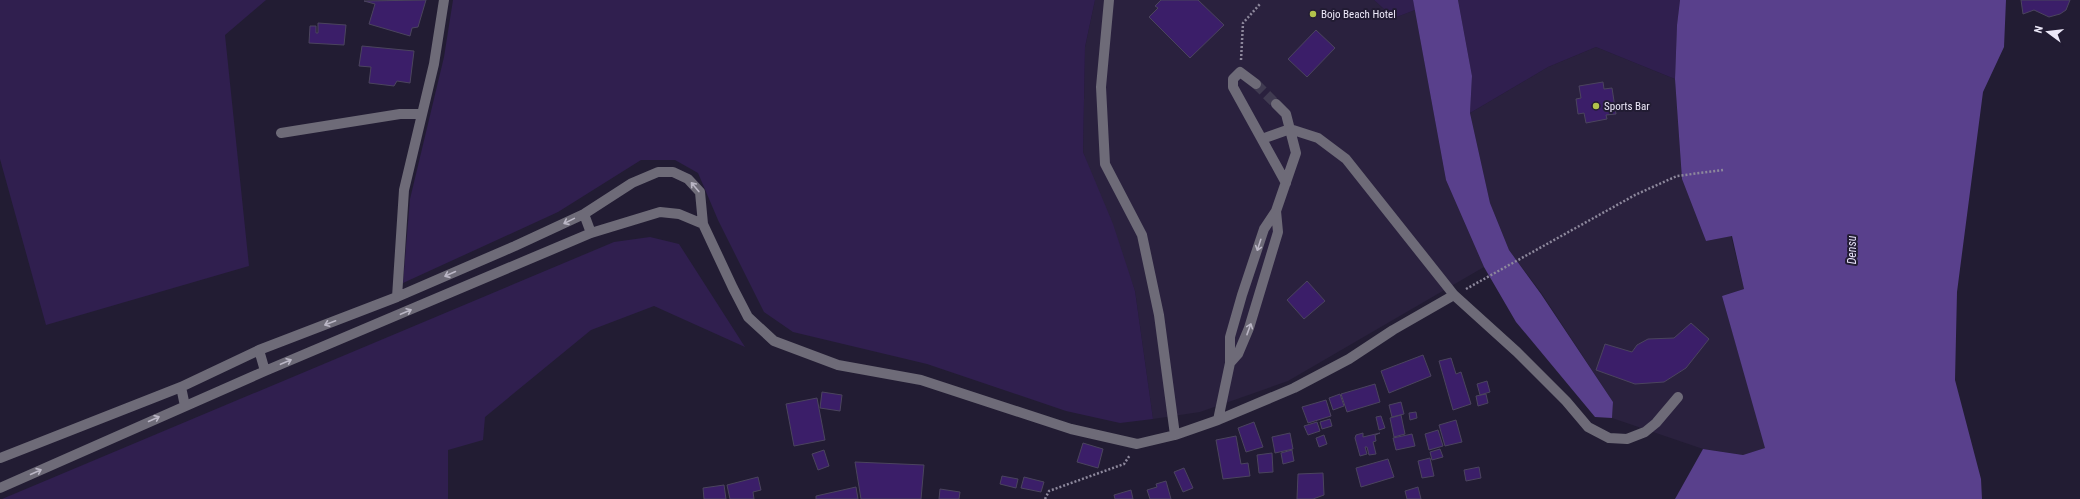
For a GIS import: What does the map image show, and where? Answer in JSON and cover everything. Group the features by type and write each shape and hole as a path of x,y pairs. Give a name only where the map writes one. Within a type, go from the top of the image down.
{"street":[{"path":"397,297 404,190 434,64 444,0"},
{"path":"1109,0 1101,87 1105,164 1142,235 1159,315 1175,435"},
{"path":"1256,84 1240,72 1233,79 1233,87 1286,183"},
{"path":"1218,420 1230,362 1230,336 1264,229 1276,211 1296,153 1286,114 1276,104"},
{"path":"281,133 400,114 421,114"},
{"path":"1262,139 1290,129 1318,138 1346,159 1454,295 1517,352 1566,401 1588,427 1609,438 1627,439 1645,432 1678,397"},
{"path":"0,458 181,387 259,350 397,297 584,214 646,176 658,172 673,172 688,179 700,192 703,224 733,288 748,317 774,342 838,365 921,380 1071,429 1137,444 1175,435 1218,420 1294,388 1349,359 1393,330 1454,295"},
{"path":"1230,362 1238,354 1249,328 1278,232 1276,211"},
{"path":"0,488 265,371 591,233 660,212 679,214 703,224"},
{"path":"584,214 591,233"},
{"path":"259,350 265,371"},
{"path":"181,387 185,406"}],"path":[{"path":"1240,72 1243,23 1260,4"},
{"path":"1454,295 1635,195 1677,176 1722,170"},
{"path":"1045,499 1049,491 1124,464 1137,444"}],"shaded area":[{"path":"0,0 266,0 225,35 249,266 46,325 0,159"},
{"path":"453,0 1095,0 1085,47 1083,152 1113,224 1135,291 1153,419 1120,423 1066,411 927,364 793,332 764,312 718,220 698,173 675,160 641,160 558,212 403,283 410,199 444,57"},
{"path":"1095,0 1374,0 1394,18 1415,10 1446,180 1484,267 1288,381 1200,412 1153,419 1135,291 1083,152 1085,47"},
{"path":"1374,0 1413,0 1415,10 1394,18"},
{"path":"1458,0 1680,0 1677,25 1675,79 1596,47 1548,67 1470,113 1472,76"},
{"path":"1596,47 1675,79 1682,179 1706,241 1731,236 1744,289 1722,296 1766,448 1743,455 1703,449 1612,418 1613,402 1542,294 1509,250 1490,203 1470,113 1548,67"},
{"path":"650,237 679,244 745,347 654,306 591,330 485,417 483,440 448,450 448,499 2,499 614,242"}],"water":[{"path":"1413,0 1458,0 1472,76 1470,113 1490,203 1509,250 1541,294 1613,402 1612,418 1595,417 1516,322 1484,267 1446,180"},
{"name":"Densu","path":"1680,0 2006,0 2004,47 1983,92 1957,292 1955,380 1981,479 1982,499 1675,499 1703,449 1743,455 1765,448 1722,296 1744,289 1732,236 1706,241 1682,179 1675,79 1677,25"}],"building":[{"path":"426,0 418,27 412,28 410,36 369,24 375,4 364,1"},
{"path":"1161,0 1198,0 1224,25 1190,58 1149,17 1158,8 1155,6"},
{"path":"2021,0 2070,0 2066,10 2060,14 2049,17 2034,10 2023,14"},
{"path":"318,23 346,25 344,45 309,43 310,26 316,26 316,33 318,33"},
{"path":"1316,30 1335,48 1307,77 1288,59"},
{"path":"362,46 414,51 410,83 397,81 394,86 369,83 371,67 359,66"},
{"name":"Sports Bar","path":"1603,82 1604,89 1612,88 1616,114 1606,115 1607,119 1586,123 1584,113 1578,114 1576,99 1581,98 1579,86"},
{"path":"1307,281 1325,301 1304,319 1287,300"},
{"path":"1691,323 1709,339 1686,368 1664,382 1635,384 1596,370 1605,344 1632,352 1637,345 1648,339 1674,338"},
{"path":"1423,355 1431,376 1389,393 1381,371"},
{"path":"1451,358 1456,374 1461,372 1471,404 1453,410 1439,361"},
{"path":"1487,381 1490,392 1480,395 1477,384"},
{"path":"1375,384 1380,402 1347,412 1341,394"},
{"path":"822,392 842,395 840,411 820,408"},
{"path":"1340,394 1344,406 1333,410 1329,398"},
{"path":"1486,394 1488,403 1478,406 1476,396"},
{"path":"817,398 825,440 794,446 786,404"},
{"path":"1326,400 1331,416 1308,423 1302,407"},
{"path":"1401,402 1404,414 1392,417 1389,405"},
{"path":"1416,412 1417,418 1410,420 1409,413"},
{"path":"1401,415 1405,434 1394,437 1390,418"},
{"path":"1381,416 1385,428 1379,430 1376,417"},
{"path":"1330,419 1332,426 1322,429 1320,422"},
{"path":"1456,420 1462,442 1445,446 1439,425"},
{"path":"1254,422 1263,447 1246,452 1238,428"},
{"path":"1317,422 1320,431 1308,435 1304,426"},
{"path":"1438,430 1443,446 1429,450 1425,434"},
{"path":"1290,433 1293,449 1275,453 1272,437"},
{"path":"1363,433 1363,437 1380,433 1375,435 1376,441 1373,442 1376,454 1369,455 1367,447 1365,447 1367,454 1360,456 1355,438 1356,435"},
{"path":"1412,434 1415,446 1396,450 1393,438"},
{"path":"1324,435 1327,444 1319,447 1316,438"},
{"path":"1236,436 1241,464 1248,463 1250,476 1223,479 1216,440"},
{"path":"1083,443 1103,449 1098,468 1077,462"},
{"path":"1440,449 1443,457 1432,460 1430,452"},
{"path":"824,450 829,466 818,470 812,454"},
{"path":"1292,450 1294,461 1283,464 1281,453"},
{"path":"1272,453 1273,472 1259,473 1257,455"},
{"path":"1430,458 1434,476 1422,478 1418,461"},
{"path":"1388,459 1394,477 1361,487 1356,468"},
{"path":"855,462 924,465 921,499 861,499"},
{"path":"1479,467 1481,478 1466,481 1464,470"},
{"path":"1184,468 1193,488 1183,492 1174,472"},
{"path":"1323,473 1324,495 1313,499 1297,499 1298,474"},
{"path":"1002,476 1018,479 1016,488 1000,484"},
{"path":"758,477 761,490 753,492 754,499 730,499 727,485"},
{"path":"1024,477 1044,482 1041,492 1021,488"},
{"path":"1166,481 1171,499 1150,499 1147,490 1157,487 1156,484"},
{"path":"724,485 726,499 704,499 703,488"},
{"path":"856,487 858,499 816,499 816,496"},
{"path":"1418,487 1421,499 1407,499 1405,491"},
{"path":"940,489 960,492 959,499 939,499"},
{"path":"1131,490 1133,499 1115,499 1114,495"}],"tunnel":[{"path":"1256,84 1276,104"}],"place":[{"name":"Bojo Beach Hotel","path":"1313,14"},
{"name":"Sports Bar","path":"1596,106"}]}
